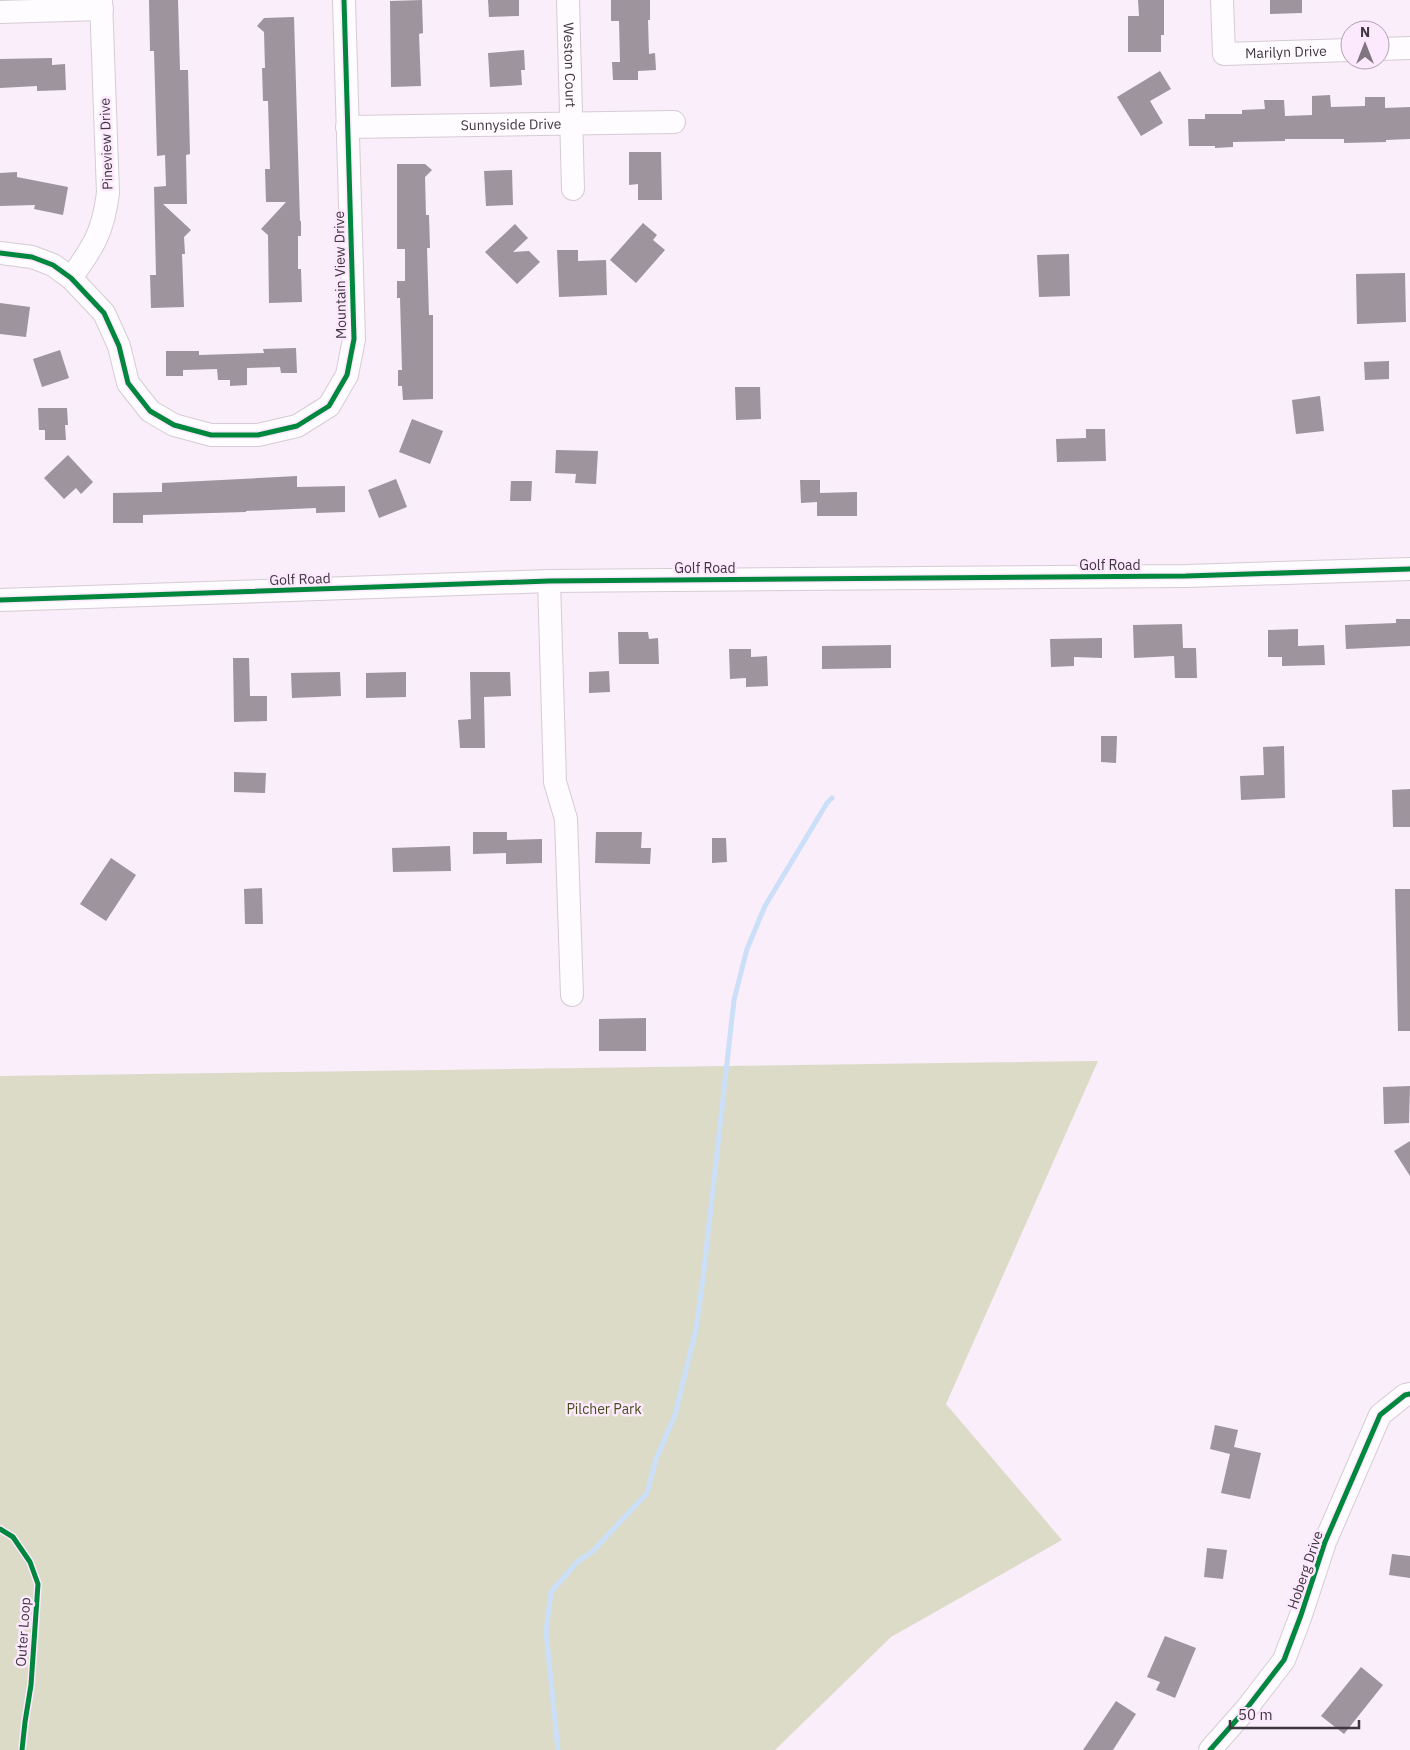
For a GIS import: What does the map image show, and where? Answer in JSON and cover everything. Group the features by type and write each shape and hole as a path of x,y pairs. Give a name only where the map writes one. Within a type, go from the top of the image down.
{"street":[{"name":"Mountain View Drive","path":"0,253 32,257 53,265 71,278 104,313 119,346 128,383 150,411 174,425 211,436 258,436 297,426 329,406 347,375 354,339 344,0"},
{"name":"Weston Court","path":"568,0 573,190"},
{"name":"Marilyn Drive","path":"1222,0 1224,54 1340,50"},
{"path":"0,12 101,5"},
{"name":"Pineview Drive","path":"71,278 88,255 100,233 105,217 108,193 101,5"},
{"path":"1390,49 1410,48"},
{"name":"Sunnyside Drive","path":"347,127 674,122"},
{"name":"Golf Road","path":"0,600 549,581 1186,576 1410,569"},
{"path":"549,581 555,782 566,818 572,995"},
{"name":"Hoberg Drive","path":"1210,1750 1247,1708 1284,1660 1325,1542 1380,1415 1410,1394"}],"green space":[{"name":"Pilcher Park","path":"1098,1061 946,1404 1062,1540 891,1637 775,1750 0,1750 0,1076"}],"building":[{"path":"149,0 178,0 180,70 188,70 190,154 186,155 187,204 163,204 191,230 184,237 185,254 182,254 184,307 151,308 150,275 156,275 154,187 166,186 165,155 157,156 154,51 150,51"},
{"path":"422,0 423,33 419,34 421,86 391,87 390,1"},
{"path":"488,0 519,0 519,16 489,17"},
{"path":"611,0 650,0 650,20 648,20 649,54 655,53 656,70 638,71 638,80 613,80 612,62 620,62 619,21 611,21"},
{"path":"1138,0 1164,0 1164,35 1161,35 1161,52 1128,52 1128,16 1139,16"},
{"path":"1270,0 1302,0 1302,13 1270,14"},
{"path":"294,17 301,221 301,236 298,236 298,269 301,269 302,302 269,303 268,235 261,229 286,202 266,202 265,169 270,169 268,101 263,101 262,68 265,68 264,32 257,26 264,18"},
{"path":"524,50 525,70 521,70 522,85 490,87 488,53"},
{"path":"52,58 52,65 65,64 66,90 37,91 37,86 0,88 0,59"},
{"path":"1160,71 1171,89 1150,101 1163,123 1141,136 1117,97"},
{"path":"1330,95 1331,107 1365,106 1365,97 1385,97 1385,108 1410,107 1410,139 1386,140 1386,142 1344,143 1344,139 1285,139 1285,141 1233,142 1233,147 1189,146 1188,119 1205,119 1205,114 1242,114 1242,110 1265,109 1264,100 1284,100 1285,116 1312,115 1312,96"},
{"path":"629,152 661,152 662,200 638,200 638,184 629,185"},
{"path":"397,164 425,164 432,170 425,177 426,215 429,215 430,248 427,248 429,315 433,315 433,399 403,400 402,386 398,386 398,370 402,370 400,298 397,298 397,281 405,281 405,249 397,249"},
{"path":"512,170 513,205 486,206 484,171"},
{"path":"17,172 17,177 68,187 63,215 34,209 35,205 0,206 0,173"},
{"path":"643,223 657,235 653,240 665,250 636,283 610,260"},
{"path":"515,224 528,238 513,252 529,251 540,262 517,284 485,252"},
{"path":"557,250 578,250 578,261 606,260 607,295 559,297"},
{"path":"1069,254 1070,296 1039,297 1037,255"},
{"path":"1405,273 1406,322 1357,324 1356,274"},
{"path":"0,303 30,307 26,337 0,334"},
{"path":"296,348 297,373 281,373 280,367 247,368 247,385 230,386 230,380 218,380 217,369 183,370 183,376 166,376 166,351 199,351 199,355 264,353 263,349"},
{"path":"60,350 69,378 42,387 33,359"},
{"path":"1389,361 1389,379 1365,380 1364,362"},
{"path":"735,387 760,387 761,419 736,420"},
{"path":"1320,396 1324,431 1296,434 1292,400"},
{"path":"38,408 67,408 68,425 65,425 66,440 45,440 45,430 39,430"},
{"path":"412,419 443,431 430,464 399,452"},
{"path":"1086,429 1105,429 1106,461 1057,462 1056,439 1086,438"},
{"path":"556,450 598,451 596,484 575,483 576,474 555,473"},
{"path":"68,455 93,482 81,494 76,488 64,499 44,478"},
{"path":"297,476 297,487 345,486 345,512 316,513 316,508 143,515 143,523 113,523 113,493 162,492 162,483"},
{"path":"396,479 407,507 379,518 368,490"},
{"path":"800,480 820,480 820,493 857,492 857,516 817,516 817,502 801,503"},
{"path":"511,481 532,481 531,501 510,501"},
{"path":"1396,619 1410,619 1410,646 1346,649 1345,625 1396,623"},
{"path":"1182,624 1183,648 1196,648 1197,678 1175,678 1174,656 1134,658 1133,625"},
{"path":"1298,629 1298,646 1324,645 1325,665 1282,666 1282,657 1268,657 1268,630"},
{"path":"618,632 648,632 649,639 658,638 659,664 619,664"},
{"path":"1102,638 1102,658 1074,657 1074,666 1051,667 1050,639"},
{"path":"891,645 891,668 822,669 822,646"},
{"path":"729,649 751,649 751,657 767,656 768,686 746,687 746,678 730,679"},
{"path":"233,658 249,658 250,696 267,696 267,721 234,722"},
{"path":"609,671 610,692 589,693 589,672"},
{"path":"340,672 341,696 292,698 291,673"},
{"path":"406,672 406,697 366,698 366,673"},
{"path":"470,672 510,672 511,696 484,697 485,748 460,748 458,720 471,719"},
{"path":"1101,736 1117,736 1116,763 1101,762"},
{"path":"1284,746 1285,798 1241,800 1240,776 1264,775 1263,747"},
{"path":"234,772 266,773 265,793 234,792"},
{"path":"1410,789 1410,827 1393,827 1392,790"},
{"path":"473,832 507,832 507,840 542,839 542,863 506,864 506,853 473,854"},
{"path":"596,832 642,832 641,848 651,848 650,864 595,863"},
{"path":"712,838 726,838 727,862 712,863"},
{"path":"450,846 451,871 393,872 392,848"},
{"path":"111,858 136,875 106,921 80,904"},
{"path":"262,888 263,924 245,924 244,889"},
{"path":"1395,889 1410,889 1410,1031 1398,1031"},
{"path":"646,1018 646,1051 599,1051 599,1019"},
{"path":"1410,1086 1409,1123 1384,1124 1383,1087"},
{"path":"1410,1141 1410,1176 1394,1151"},
{"path":"1215,1425 1238,1430 1234,1447 1261,1453 1250,1499 1221,1493 1230,1454 1210,1449"},
{"path":"1207,1548 1227,1550 1223,1579 1204,1577"},
{"path":"1392,1554 1410,1556 1410,1578 1389,1575"},
{"path":"1165,1636 1196,1648 1175,1698 1156,1690 1160,1682 1147,1677"},
{"path":"1361,1667 1383,1685 1344,1734 1321,1716"},
{"path":"1116,1701 1136,1714 1113,1750 1083,1750"}],"waterway":[{"path":"558,1750 546,1632 551,1592 577,1562 592,1552 647,1493 656,1459 675,1415 696,1329 734,1000 747,949 765,906 827,803 832,798"}],"cycle path":[{"path":"0,253 32,257 53,265 71,278 104,313 119,346 128,383 150,411 174,425 211,435 258,435 297,426 329,406 347,375 354,339 344,0"},
{"path":"0,600 549,581 1186,576 1410,569"},
{"path":"1210,1750 1247,1708 1284,1660 1325,1542 1380,1415 1405,1395 1410,1394"},
{"name":"Outer Loop","path":"0,1529 13,1537 30,1562 38,1584 31,1685 22,1750"}]}
